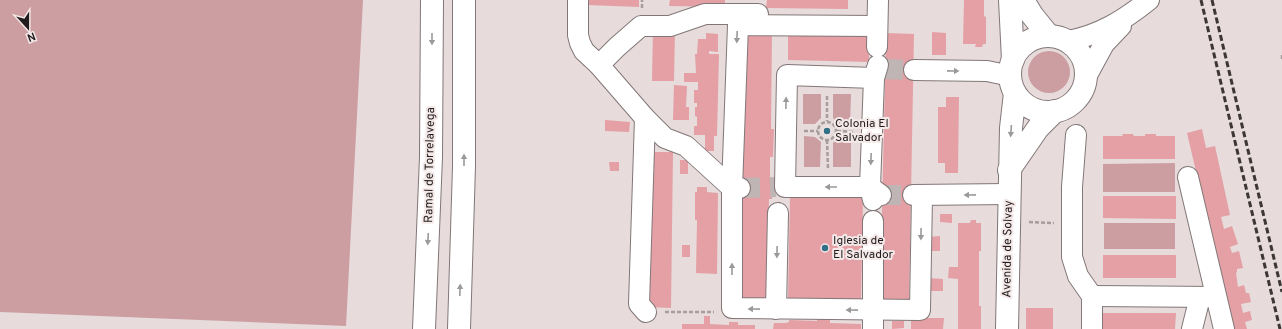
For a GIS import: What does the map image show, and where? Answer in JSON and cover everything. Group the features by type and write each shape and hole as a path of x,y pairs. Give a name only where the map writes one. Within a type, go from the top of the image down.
{"highway":[{"name":"Ramal de Torrelavega","path":"424,329 432,157 432,0"},
{"path":"459,329 464,166 464,0"},
{"name":"Avenida de Solvay","path":"1007,329 1009,170 1013,76 1010,0"},
{"path":"1023,0 1032,15 1058,38 1077,50 1084,60 1086,77 1084,85 1076,99 1063,109 1055,111 1032,108 1026,104 1013,76 1017,52 1023,45 1040,37 1058,38"},
{"path":"1009,170 1038,128 1055,111"}],"street":[{"path":"578,0 578,35 584,51 599,65 645,118 665,138 686,146 736,188"},
{"path":"1086,77 1104,44 1133,13 1149,0"},
{"path":"1058,38 1086,38 1104,30 1133,13"},
{"path":"599,65 617,47 642,26 670,26 705,14 878,14"},
{"path":"779,194 828,187 875,194 878,14"},
{"path":"878,14 738,25 736,188 732,308 776,309 873,320 920,310 918,195 1009,194"},
{"path":"776,309 779,194 787,75 827,76 878,66"},
{"path":"914,70 987,71 1013,76"},
{"path":"645,118 639,304 646,312"},
{"path":"1076,135 1072,187 1072,257 1078,276 1092,296 1092,329"},
{"path":"1188,177 1208,297 1224,329"},
{"path":"873,221 873,320"},
{"path":"1092,296 1208,297"},
{"path":"1192,329 1208,297"}],"path":[{"path":"1282,55 1282,61"},
{"path":"827,76 827,121"},
{"path":"827,121 834,124 837,132 834,138 827,140 820,138 818,131 820,124 827,121"},
{"path":"827,140 828,187"},
{"path":"1008,221 1072,224"},
{"path":"646,312 724,312 732,308"}],"shaded area":[{"path":"0,0 363,0 346,326 0,312"},
{"path":"1045,51 1053,51 1061,54 1067,60 1070,72 1067,84 1061,90 1053,93 1045,93 1037,90 1031,84 1028,76 1028,68 1031,60 1037,54"},
{"path":"803,94 821,94 821,118 815,124 803,124"},
{"path":"833,94 851,94 850,125 840,124 833,118"},
{"path":"804,136 815,137 821,142 820,167 804,167"},
{"path":"839,137 851,137 851,167 833,167 833,143"},
{"path":"1175,163 1175,192 1103,192 1103,164"},
{"path":"1104,223 1175,223 1175,249 1104,249"}],"building":[{"path":"587,0 639,0 639,7 587,5"},
{"path":"670,0 725,0 725,7 669,6"},
{"path":"767,0 848,0 848,9 766,8"},
{"path":"964,0 984,0 984,16 986,17 986,44 983,44 982,47 975,47 976,44 963,44"},
{"path":"653,28 675,29 674,81 652,81"},
{"path":"744,31 772,31 771,129 774,129 773,157 770,157 770,182 773,182 772,199 769,199 767,298 739,298"},
{"path":"788,31 869,33 869,62 788,60"},
{"path":"932,32 946,33 946,55 932,55"},
{"path":"706,33 718,34 718,52 709,51 709,54 719,54 717,136 714,136 714,151 705,151 705,135 694,135 694,126 697,126 695,107 697,107 697,103 694,103 694,90 698,90 698,82 684,82 684,73 696,73 695,54 697,54 698,39 706,39"},
{"path":"886,33 914,34 909,301 880,300"},
{"path":"674,85 687,86 686,107 689,107 689,120 673,120"},
{"path":"946,97 959,97 958,173 945,173 945,163 938,163 938,107 946,107"},
{"path":"605,120 630,122 629,132 605,131"},
{"path":"1202,129 1206,148 1215,146 1230,215 1221,217 1224,229 1232,226 1238,244 1230,247 1232,253 1239,251 1243,268 1237,269 1236,273 1238,287 1244,285 1246,293 1249,293 1251,302 1241,304 1243,313 1250,311 1252,320 1245,322 1247,329 1233,329 1187,133"},
{"path":"1122,134 1133,134 1134,136 1156,134 1156,136 1175,136 1175,159 1103,159 1103,136 1123,136"},
{"path":"651,152 673,152 671,308 649,307"},
{"path":"680,160 688,160 688,174 680,174"},
{"path":"609,162 619,162 619,171 610,171"},
{"path":"697,187 707,187 707,192 718,193 717,274 696,273 697,220 695,220 695,192 697,192"},
{"path":"1103,196 1176,196 1176,219 1103,218"},
{"name":"Iglesia de El Salvador","path":"790,197 863,198 861,300 788,299"},
{"path":"940,214 952,214 952,223 940,222"},
{"path":"971,220 976,220 976,223 981,223 981,251 979,251 979,306 981,306 981,329 958,329 958,279 948,278 949,267 958,267 958,223 970,223"},
{"path":"940,236 940,251 929,251 929,237"},
{"path":"682,245 690,245 690,257 682,257"},
{"path":"1103,255 1176,255 1176,278 1103,278"},
{"path":"928,278 943,279 943,291 928,291"},
{"path":"1026,308 1053,308 1053,329 1026,329"},
{"path":"1103,313 1176,313 1175,329 1103,329"},
{"path":"704,316 710,316 710,324 729,325 729,322 738,322 738,325 755,325 755,329 682,329 682,324 704,324"},
{"path":"817,316 830,316 830,323 861,324 861,329 773,329 774,323 786,323 789,322 789,320 817,321"},
{"path":"911,318 944,318 943,329 911,329"},
{"path":"892,321 904,321 904,328 892,329"}],"tunnel":[{"path":"883,69 914,70"},
{"path":"740,188 776,187"},
{"path":"881,195 913,195"}],"railway":[{"path":"1201,0 1280,329"},
{"path":"1212,0 1282,292"}],"place":[{"name":"Colonia El Salvador","path":"827,131"},
{"name":"Iglesia de El Salvador","path":"825,248"}]}
